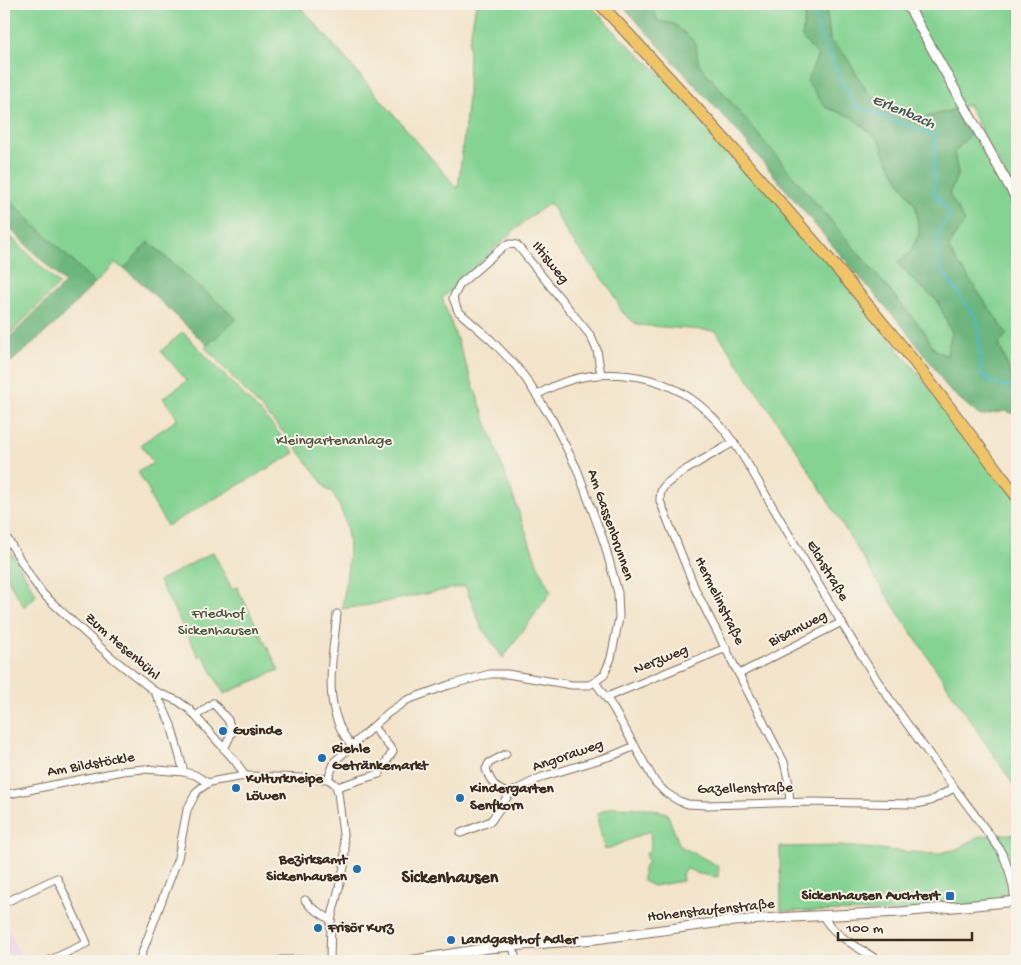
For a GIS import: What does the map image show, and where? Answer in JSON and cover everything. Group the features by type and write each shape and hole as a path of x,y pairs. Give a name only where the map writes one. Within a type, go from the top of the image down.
{"main road":[{"path":"600,4 720,134 833,264 923,373 1017,497"}],"street":[{"path":"907,4 1017,200"},
{"name":"Iltisweg","path":"452,298 460,284 500,249 510,244 517,245 590,335 597,350 601,375"},
{"name":"Am Gassenbrunnen","path":"452,298 458,311 504,353 537,395 560,435 580,478 601,533 616,580 619,609 615,643 606,671 595,682"},
{"name":"Elchstraße","path":"537,395 571,380 601,375 625,375 646,379 684,394 717,420 734,442 878,682 1003,855 1016,901 1017,932"},
{"name":"Hermelinstraße","path":"734,442 697,463 668,484 663,489 660,501 696,591 784,762 790,802"},
{"name":"Zum Hesenbühl","path":"4,533 43,594 110,656 154,691 171,725 184,772"},
{"path":"337,614 331,700 340,728 352,746"},
{"name":"Bisamweg","path":"739,674 842,622"},
{"name":"Nerzweg","path":"607,697 726,648"},
{"path":"328,779 335,761 388,713 407,700 484,676 507,674 581,686 595,682"},
{"name":"Gazellenstraße","path":"595,682 607,697 655,782 666,793 688,804 790,802 916,804 930,802 954,788"},
{"path":"154,691 184,705 196,716 245,776"},
{"path":"196,716 213,703 228,720 232,732 224,749"},
{"path":"337,787 382,772 392,751 373,727"},
{"name":"Angoraweg","path":"462,833 491,820 510,793 542,777 614,755 635,746"},
{"path":"506,754 489,763 486,769 497,788 510,793"},
{"name":"Am Bildstöckle","path":"4,795 122,771 146,769 184,772"},
{"path":"184,772 195,775 205,785"},
{"path":"139,961 178,858 186,810 197,792 205,785 245,776 328,779 337,787 345,851 344,867 331,920 330,961"},
{"path":"4,903 57,878 87,943 48,961"},
{"path":"305,900 331,920"},
{"name":"Hohenstaufenstraße","path":"408,961 470,950 595,938 722,922 901,912 1016,901"},
{"path":"823,915 836,932 880,961"},
{"path":"513,945 516,961"},
{"path":"281,961 313,961"}],"shaded area":[{"path":"4,922 12,938 23,961 4,961"}],"green space":[{"name":"Kleingartenanlage","path":"4,4 302,4 300,6 458,189 468,98 469,43 476,4 589,4 625,42 681,92 795,220 1017,497 1017,790 879,584 799,454 716,331 637,325 622,312 613,293 568,235 550,203 521,225 442,298 537,563 551,592 503,658 482,628 465,586 342,609 349,549 345,520 331,490 329,492 293,443 205,347 236,320 149,242 124,269 115,263 95,283 4,195"},
{"path":"621,4 650,4 658,21 674,24 696,43 698,63 924,331 934,349 946,356 952,333 937,300 913,280 897,262 910,253 919,234 916,207 886,157 879,140 852,117 825,107 807,81 818,55 802,38 806,10 803,4 826,4 830,40 845,55 867,92 897,113 923,118 960,108 973,131 954,153 958,174 949,194 965,222 953,238 949,250 1007,334 999,344 1014,384 1017,383 1017,415 1006,411 980,416 948,389 934,367 904,328 737,131"},
{"path":"650,4 803,4 806,10 802,38 818,55 825,107 852,117 879,140 886,157 916,207 919,234 910,253 898,262 913,280 937,300 952,333 946,356 934,349 924,331 698,63 696,43 674,24 658,21"},
{"path":"826,4 1017,4 1017,196 968,105 923,118 897,114 868,93 845,55 830,40"},
{"path":"973,131 1017,211 1017,383 1014,384 999,343 1006,333 949,250 953,238 965,222 949,194 958,174 954,153"},
{"path":"4,195 95,283 56,323 10,363 4,356 4,343 65,283 4,223"},
{"path":"4,230 59,284 4,340"},
{"path":"148,242 237,319 207,345 124,269"},
{"path":"183,332 267,419 295,453 167,526 138,472 153,463 141,444 178,419 163,398 187,381 161,351"},
{"path":"4,540 36,594 24,607 4,573"},
{"name":"Friedhof Sickenhausen","path":"213,552 232,589 237,587 279,670 224,694 203,655 199,657 159,581"},
{"path":"612,807 648,808 667,813 680,846 719,866 718,877 699,874 688,869 682,873 683,881 653,886 643,881 643,869 648,861 645,855 651,848 650,831 605,850 598,823 598,813"},
{"path":"1017,835 1017,879 1011,883 1015,901 901,912 781,911 780,847 841,846 935,854 957,849 980,836"}],"waterway":[{"name":"Erlenbach","path":"813,4 819,32 854,105 935,136 934,192 951,215 938,232 939,266 978,321 981,374 995,384 1017,388"}],"place":[{"name":"Gusinde","path":"223,731"},
{"name":"Riehle Getränkemarkt","path":"322,758"},
{"name":"Kulturkneipe Löwen","path":"236,788"},
{"name":"Kindergarten Senfkorn","path":"460,798"},
{"name":"Bezirksamt Sickenhausen","path":"357,869"},
{"name":"Sickenhausen Auchtert","path":"950,896"},
{"name":"Frisör Kurz","path":"318,928"},
{"name":"Landgasthof Adler","path":"451,940"}],"district":[{"name":"Sickenhausen","path":"450,878"}]}
